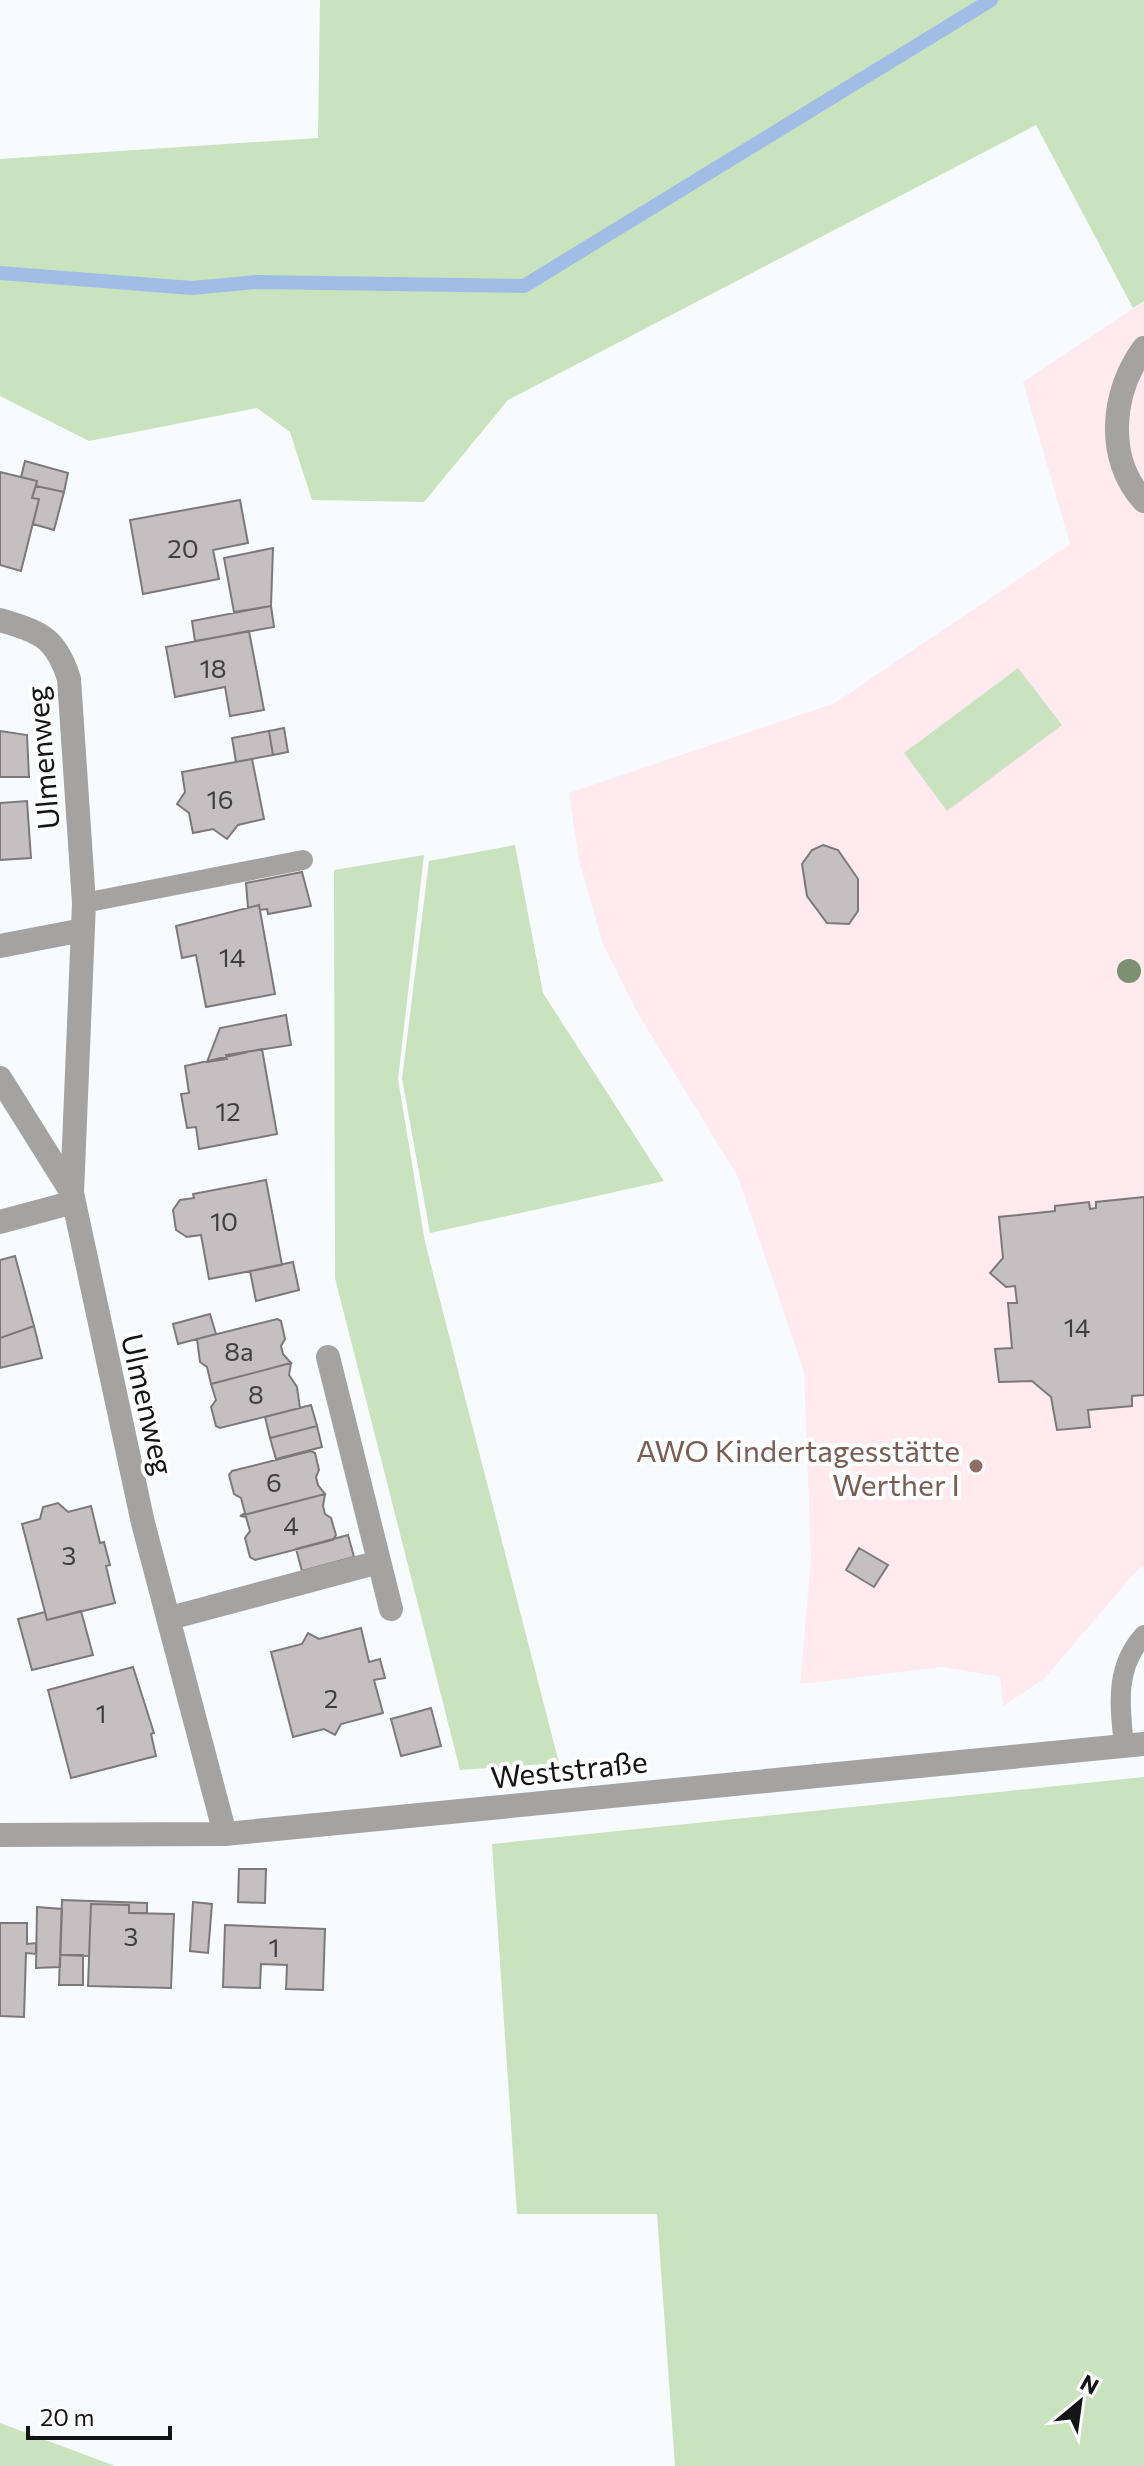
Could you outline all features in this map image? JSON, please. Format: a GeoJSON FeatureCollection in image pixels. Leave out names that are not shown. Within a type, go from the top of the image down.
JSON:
{"type":"FeatureCollection","features":[{"type":"Feature","properties":{"kind":"street"},"geometry":{"type":"LineString","coordinates":[[1144,348],[1125,381],[1118,408],[1117,432],[1128,477],[1144,501]]}},
{"type":"Feature","properties":{"kind":"street","name":"Ulmenweg"},"geometry":{"type":"LineString","coordinates":[[0,620],[41,632],[62,656],[69,679],[84,903],[73,1198],[143,1523],[225,1834]]}},
{"type":"Feature","properties":{"kind":"street"},"geometry":{"type":"LineString","coordinates":[[0,946],[83,930]]}},
{"type":"Feature","properties":{"kind":"street","name":"Ulmenweg"},"geometry":{"type":"LineString","coordinates":[[0,1078],[73,1198]]}},
{"type":"Feature","properties":{"kind":"street"},"geometry":{"type":"LineString","coordinates":[[0,1222],[73,1198]]}},
{"type":"Feature","properties":{"kind":"street"},"geometry":{"type":"LineString","coordinates":[[328,1357],[391,1609]]}},
{"type":"Feature","properties":{"kind":"street"},"geometry":{"type":"LineString","coordinates":[[170,1618],[379,1562]]}},
{"type":"Feature","properties":{"kind":"street","name":"Weststraße"},"geometry":{"type":"LineString","coordinates":[[0,1835],[225,1834],[1134,1745]]}},
{"type":"Feature","properties":{"kind":"lane"},"geometry":{"type":"LineString","coordinates":[[84,903],[303,860]]}},
{"type":"Feature","properties":{"kind":"lane"},"geometry":{"type":"LineString","coordinates":[[1134,1745],[1121,1681],[1127,1661],[1144,1635]]}},
{"type":"Feature","properties":{"kind":"shaded area"},"geometry":{"type":"Polygon","coordinates":[[[1144,301],[1144,1567],[1139,1568],[1044,1679],[1003,1706],[1000,1677],[944,1667],[800,1684],[811,1559],[804,1372],[738,1177],[637,1012],[603,944],[579,861],[569,793],[835,703],[1070,544],[1023,382],[1144,301]]]}},
{"type":"Feature","properties":{"kind":"green space"},"geometry":{"type":"Polygon","coordinates":[[[320,0],[1144,0],[1144,301],[1133,308],[1036,125],[508,400],[424,502],[312,500],[290,432],[257,408],[89,441],[0,396],[0,159],[318,138],[320,0]]]}},
{"type":"Feature","properties":{"kind":"green space"},"geometry":{"type":"Polygon","coordinates":[[[1018,668],[1062,725],[947,811],[904,753],[1018,668]]]}},
{"type":"Feature","properties":{"kind":"green space"},"geometry":{"type":"Polygon","coordinates":[[[515,845],[543,993],[664,1181],[430,1233],[402,1079],[429,861],[515,845]]]}},
{"type":"Feature","properties":{"kind":"green space"},"geometry":{"type":"Polygon","coordinates":[[[424,855],[398,1079],[425,1242],[559,1763],[460,1770],[335,1278],[334,870],[424,855]]]}},
{"type":"Feature","properties":{"kind":"green space"},"geometry":{"type":"Polygon","coordinates":[[[1144,1777],[1144,2466],[675,2466],[657,2214],[517,2214],[492,1844],[1144,1777]]]}},
{"type":"Feature","properties":{"kind":"green space"},"geometry":{"type":"Polygon","coordinates":[[[0,2423],[115,2466],[0,2466],[0,2423]]]}},
{"type":"Feature","properties":{"kind":"building"},"geometry":{"type":"Polygon","coordinates":[[[25,461],[68,473],[64,492],[36,486],[37,481],[21,477],[25,461]]]}},
{"type":"Feature","properties":{"kind":"building"},"geometry":{"type":"Polygon","coordinates":[[[0,472],[37,481],[32,498],[39,499],[21,571],[0,565],[0,472]]]}},
{"type":"Feature","properties":{"kind":"building"},"geometry":{"type":"Polygon","coordinates":[[[36,486],[64,492],[54,530],[33,524],[39,499],[32,498],[36,486]]]}},
{"type":"Feature","properties":{"kind":"building"},"geometry":{"type":"Polygon","coordinates":[[[240,500],[248,543],[213,550],[219,579],[143,594],[130,520],[240,500]]]}},
{"type":"Feature","properties":{"kind":"building"},"geometry":{"type":"Polygon","coordinates":[[[273,548],[271,606],[234,612],[224,558],[273,548]]]}},
{"type":"Feature","properties":{"kind":"building"},"geometry":{"type":"Polygon","coordinates":[[[271,606],[274,627],[195,641],[192,621],[271,606]]]}},
{"type":"Feature","properties":{"kind":"building"},"geometry":{"type":"Polygon","coordinates":[[[249,631],[264,710],[230,716],[225,687],[175,697],[166,647],[249,631]]]}},
{"type":"Feature","properties":{"kind":"building"},"geometry":{"type":"Polygon","coordinates":[[[284,728],[288,752],[273,755],[269,731],[284,728]]]}},
{"type":"Feature","properties":{"kind":"building"},"geometry":{"type":"Polygon","coordinates":[[[0,731],[27,735],[29,777],[0,777],[0,731]]]}},
{"type":"Feature","properties":{"kind":"building"},"geometry":{"type":"Polygon","coordinates":[[[269,731],[273,755],[236,762],[232,738],[269,731]]]}},
{"type":"Feature","properties":{"kind":"building"},"geometry":{"type":"Polygon","coordinates":[[[252,759],[264,819],[238,825],[227,839],[213,829],[193,833],[189,813],[177,804],[185,792],[182,772],[252,759]]]}},
{"type":"Feature","properties":{"kind":"building"},"geometry":{"type":"Polygon","coordinates":[[[27,801],[31,858],[0,860],[0,803],[27,801]]]}},
{"type":"Feature","properties":{"kind":"building"},"geometry":{"type":"Polygon","coordinates":[[[823,845],[838,850],[858,879],[858,911],[849,924],[827,923],[807,896],[802,864],[812,850],[823,845]]]}},
{"type":"Feature","properties":{"kind":"building"},"geometry":{"type":"Polygon","coordinates":[[[302,872],[311,906],[268,914],[267,909],[260,910],[259,905],[248,908],[246,883],[302,872]]]}},
{"type":"Feature","properties":{"kind":"building"},"geometry":{"type":"Polygon","coordinates":[[[259,905],[275,994],[206,1007],[196,955],[182,958],[176,926],[259,905]]]}},
{"type":"Feature","properties":{"kind":"building"},"geometry":{"type":"Polygon","coordinates":[[[286,1015],[291,1045],[226,1055],[227,1059],[207,1062],[220,1028],[286,1015]]]}},
{"type":"Feature","properties":{"kind":"building"},"geometry":{"type":"Polygon","coordinates":[[[262,1049],[277,1134],[199,1149],[196,1127],[187,1128],[181,1094],[189,1093],[185,1066],[262,1049]]]}},
{"type":"Feature","properties":{"kind":"building"},"geometry":{"type":"Polygon","coordinates":[[[266,1180],[282,1265],[209,1279],[201,1235],[187,1237],[176,1230],[173,1210],[180,1200],[194,1198],[193,1194],[266,1180]]]}},
{"type":"Feature","properties":{"kind":"building"},"geometry":{"type":"Polygon","coordinates":[[[1144,1197],[1144,1395],[1132,1396],[1132,1406],[1088,1410],[1090,1427],[1057,1430],[1051,1397],[1032,1381],[999,1382],[995,1349],[1012,1348],[1008,1303],[1017,1303],[1015,1286],[1006,1287],[990,1273],[1003,1258],[999,1217],[1055,1211],[1055,1206],[1089,1202],[1090,1209],[1096,1208],[1096,1202],[1144,1197]]]}},
{"type":"Feature","properties":{"kind":"building"},"geometry":{"type":"Polygon","coordinates":[[[15,1256],[34,1326],[0,1338],[0,1260],[15,1256]]]}},
{"type":"Feature","properties":{"kind":"building"},"geometry":{"type":"Polygon","coordinates":[[[293,1262],[299,1290],[256,1301],[250,1271],[293,1262]]]}},
{"type":"Feature","properties":{"kind":"building"},"geometry":{"type":"Polygon","coordinates":[[[210,1314],[216,1334],[178,1344],[173,1324],[210,1314]]]}},
{"type":"Feature","properties":{"kind":"building"},"geometry":{"type":"Polygon","coordinates":[[[277,1319],[281,1321],[285,1339],[281,1346],[283,1354],[291,1363],[211,1384],[207,1367],[200,1362],[197,1339],[277,1319]]]}},
{"type":"Feature","properties":{"kind":"building"},"geometry":{"type":"Polygon","coordinates":[[[34,1326],[42,1358],[0,1368],[0,1338],[34,1326]]]}},
{"type":"Feature","properties":{"kind":"building"},"geometry":{"type":"Polygon","coordinates":[[[291,1363],[289,1375],[297,1387],[300,1408],[220,1428],[216,1426],[211,1407],[216,1400],[211,1384],[291,1363]]]}},
{"type":"Feature","properties":{"kind":"building"},"geometry":{"type":"Polygon","coordinates":[[[311,1405],[317,1426],[270,1438],[265,1417],[311,1405]]]}},
{"type":"Feature","properties":{"kind":"building"},"geometry":{"type":"Polygon","coordinates":[[[317,1426],[322,1447],[276,1459],[270,1438],[317,1426]]]}},
{"type":"Feature","properties":{"kind":"building"},"geometry":{"type":"Polygon","coordinates":[[[311,1451],[315,1453],[319,1470],[316,1477],[318,1485],[325,1494],[240,1516],[245,1513],[241,1498],[234,1494],[229,1475],[232,1471],[311,1451]]]}},
{"type":"Feature","properties":{"kind":"building"},"geometry":{"type":"Polygon","coordinates":[[[325,1494],[323,1506],[336,1535],[333,1540],[255,1560],[250,1557],[245,1538],[250,1531],[246,1517],[240,1516],[325,1494]]]}},
{"type":"Feature","properties":{"kind":"building"},"geometry":{"type":"Polygon","coordinates":[[[58,1503],[68,1512],[91,1506],[100,1543],[104,1542],[110,1565],[106,1566],[115,1603],[47,1620],[22,1524],[40,1519],[43,1507],[58,1503]]]}},
{"type":"Feature","properties":{"kind":"building"},"geometry":{"type":"Polygon","coordinates":[[[348,1535],[354,1557],[302,1571],[296,1549],[348,1535]]]}},
{"type":"Feature","properties":{"kind":"building"},"geometry":{"type":"Polygon","coordinates":[[[859,1548],[888,1565],[874,1587],[846,1570],[859,1548]]]}},
{"type":"Feature","properties":{"kind":"building"},"geometry":{"type":"Polygon","coordinates":[[[81,1611],[93,1655],[32,1670],[18,1619],[45,1612],[47,1620],[81,1611]]]}},
{"type":"Feature","properties":{"kind":"building"},"geometry":{"type":"Polygon","coordinates":[[[361,1628],[369,1662],[380,1659],[385,1678],[374,1680],[383,1713],[341,1724],[335,1735],[324,1729],[293,1737],[271,1652],[302,1644],[308,1633],[319,1639],[361,1628]]]}},
{"type":"Feature","properties":{"kind":"building"},"geometry":{"type":"Polygon","coordinates":[[[133,1667],[154,1733],[151,1734],[156,1756],[71,1778],[48,1690],[133,1667]]]}},
{"type":"Feature","properties":{"kind":"building"},"geometry":{"type":"Polygon","coordinates":[[[431,1708],[441,1746],[401,1756],[391,1719],[431,1708]]]}},
{"type":"Feature","properties":{"kind":"building"},"geometry":{"type":"Polygon","coordinates":[[[239,1869],[266,1869],[265,1903],[238,1902],[239,1869]]]}},
{"type":"Feature","properties":{"kind":"building"},"geometry":{"type":"Polygon","coordinates":[[[62,1900],[147,1903],[147,1913],[129,1913],[129,1905],[91,1904],[89,1956],[60,1955],[62,1900]]]}},
{"type":"Feature","properties":{"kind":"building"},"geometry":{"type":"Polygon","coordinates":[[[193,1902],[212,1904],[208,1953],[190,1951],[193,1902]]]}},
{"type":"Feature","properties":{"kind":"building"},"geometry":{"type":"Polygon","coordinates":[[[91,1904],[129,1905],[129,1913],[174,1914],[171,1988],[88,1986],[91,1904]]]}},
{"type":"Feature","properties":{"kind":"building"},"geometry":{"type":"Polygon","coordinates":[[[37,1907],[62,1909],[60,1967],[36,1968],[37,1907]]]}},
{"type":"Feature","properties":{"kind":"building"},"geometry":{"type":"Polygon","coordinates":[[[0,1923],[27,1923],[27,1944],[36,1943],[36,1954],[26,1953],[24,2017],[0,2016],[0,1923]]]}},
{"type":"Feature","properties":{"kind":"building"},"geometry":{"type":"Polygon","coordinates":[[[225,1925],[325,1929],[323,1990],[286,1989],[287,1965],[261,1964],[260,1988],[223,1987],[225,1925]]]}},
{"type":"Feature","properties":{"kind":"building"},"geometry":{"type":"Polygon","coordinates":[[[60,1955],[83,1955],[83,1985],[59,1985],[60,1955]]]}},
{"type":"Feature","properties":{"kind":"waterway"},"geometry":{"type":"LineString","coordinates":[[0,273],[192,288],[257,282],[524,286],[991,0]]}},
{"type":"Feature","properties":{"kind":"place","name":"AWO Kindertagesstätte Werther I"},"geometry":{"type":"Point","coordinates":[976,1466]}}]}
